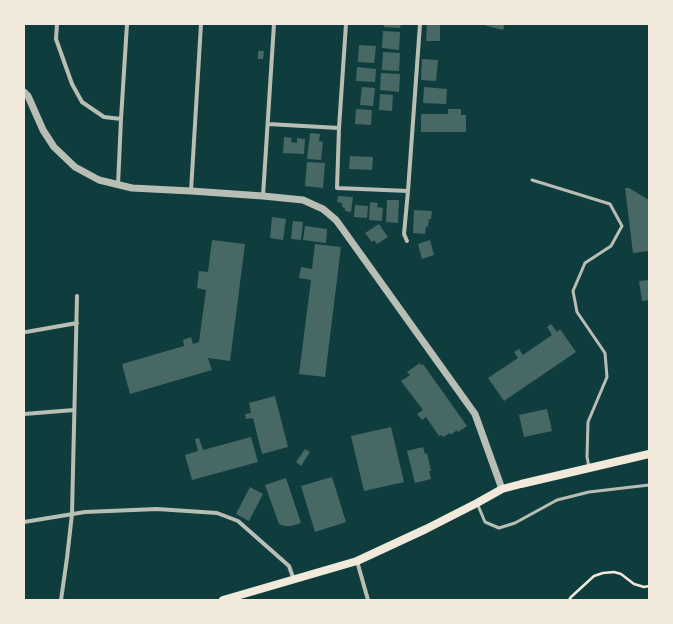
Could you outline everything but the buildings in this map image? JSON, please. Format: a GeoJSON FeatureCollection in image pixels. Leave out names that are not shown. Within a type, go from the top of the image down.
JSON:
{"type":"FeatureCollection","features":[{"type":"Feature","properties":{"kind":"main road"},"geometry":{"type":"LineString","coordinates":[[223,600],[357,561],[426,529],[502,490],[589,467],[649,454]]}},
{"type":"Feature","properties":{"kind":"street"},"geometry":{"type":"LineString","coordinates":[[57,24],[56,38],[72,84],[82,102],[104,117],[121,119]]}},
{"type":"Feature","properties":{"kind":"street"},"geometry":{"type":"LineString","coordinates":[[118,185],[128,24]]}},
{"type":"Feature","properties":{"kind":"street"},"geometry":{"type":"LineString","coordinates":[[191,190],[201,24]]}},
{"type":"Feature","properties":{"kind":"street"},"geometry":{"type":"LineString","coordinates":[[263,196],[274,24]]}},
{"type":"Feature","properties":{"kind":"street"},"geometry":{"type":"LineString","coordinates":[[346,24],[339,128],[337,188],[408,191]]}},
{"type":"Feature","properties":{"kind":"street"},"geometry":{"type":"LineString","coordinates":[[407,241],[404,234],[420,24]]}},
{"type":"Feature","properties":{"kind":"street"},"geometry":{"type":"LineString","coordinates":[[24,92],[28,96],[43,130],[54,147],[75,168],[99,180],[132,188],[191,190],[304,200],[323,209],[336,220],[475,414],[502,490]]}},
{"type":"Feature","properties":{"kind":"street"},"geometry":{"type":"LineString","coordinates":[[268,124],[339,128]]}},
{"type":"Feature","properties":{"kind":"street"},"geometry":{"type":"LineString","coordinates":[[61,600],[72,514],[77,296]]}},
{"type":"Feature","properties":{"kind":"street"},"geometry":{"type":"LineString","coordinates":[[26,332],[77,323]]}},
{"type":"Feature","properties":{"kind":"street"},"geometry":{"type":"LineString","coordinates":[[24,414],[74,410]]}},
{"type":"Feature","properties":{"kind":"street"},"geometry":{"type":"LineString","coordinates":[[24,522],[85,512],[157,509],[217,513],[238,521],[289,566],[294,580]]}},
{"type":"Feature","properties":{"kind":"street"},"geometry":{"type":"LineString","coordinates":[[357,561],[368,600]]}},
{"type":"Feature","properties":{"kind":"lane"},"geometry":{"type":"LineString","coordinates":[[532,180],[610,204],[622,226],[611,246],[585,263],[573,292],[577,312],[605,353],[607,377],[588,422],[587,457],[589,467]]}},
{"type":"Feature","properties":{"kind":"lane"},"geometry":{"type":"LineString","coordinates":[[477,503],[485,522],[499,528],[514,523],[557,500],[590,492],[649,485]]}},
{"type":"Feature","properties":{"kind":"path"},"geometry":{"type":"LineString","coordinates":[[569,600],[594,576],[603,573],[614,572],[621,574],[634,584],[644,587],[649,586]]}}]}
